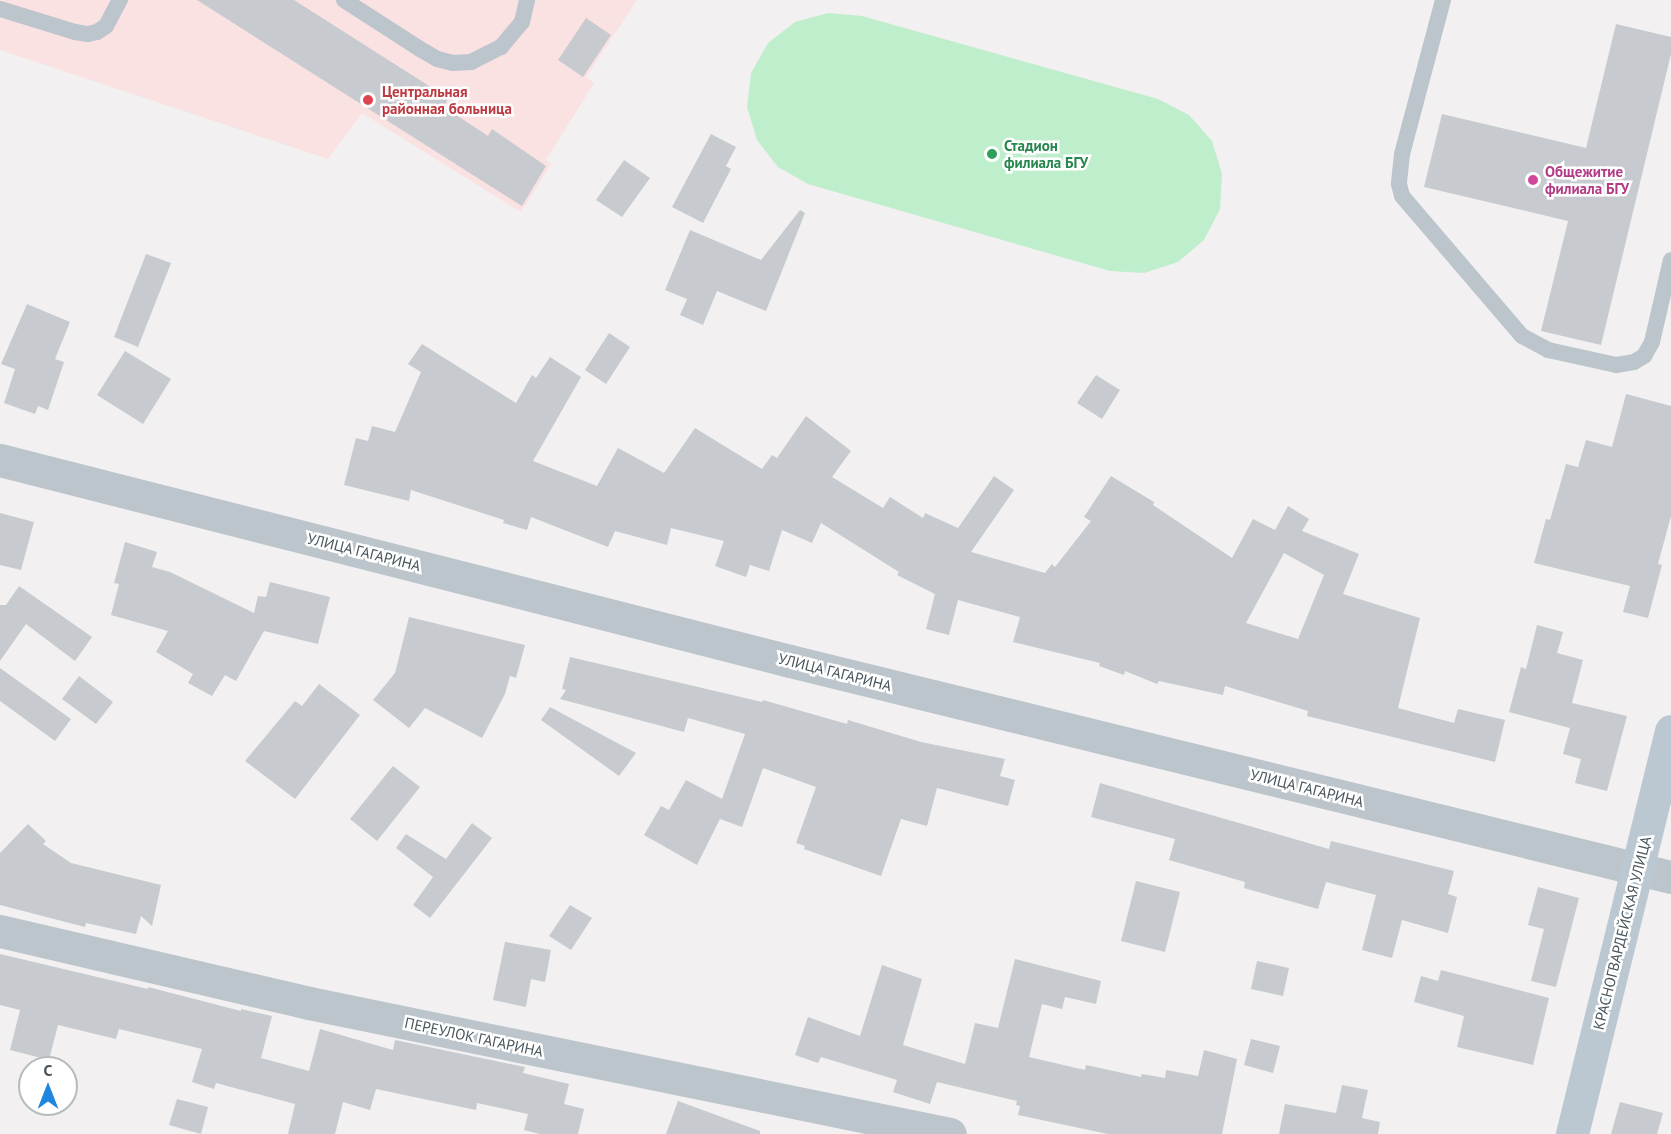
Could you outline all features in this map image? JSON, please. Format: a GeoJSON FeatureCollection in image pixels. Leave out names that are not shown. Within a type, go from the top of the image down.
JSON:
{"type":"FeatureCollection","features":[{"type":"Feature","properties":{"kind":"main road","name":"КРАСНОГВАРДЕЙСКАЯ УЛИЦА"},"geometry":{"type":"LineString","coordinates":[[1572,1134],[1671,731]]}},
{"type":"Feature","properties":{"kind":"street","name":"УЛИЦА ГАГАРИНА"},"geometry":{"type":"LineString","coordinates":[[0,460],[779,658],[1671,877]]}},
{"type":"Feature","properties":{"kind":"street","name":"ПЕРЕУЛОК ГАГАРИНА"},"geometry":{"type":"LineString","coordinates":[[0,931],[309,1003],[915,1131],[950,1134]]}},
{"type":"Feature","properties":{"kind":"lane"},"geometry":{"type":"LineString","coordinates":[[0,9],[88,34],[97,32],[106,26],[120,0]]}},
{"type":"Feature","properties":{"kind":"lane"},"geometry":{"type":"LineString","coordinates":[[344,0],[420,50],[453,63],[471,62],[501,47],[522,22],[527,0]]}},
{"type":"Feature","properties":{"kind":"lane"},"geometry":{"type":"LineString","coordinates":[[1443,0],[1402,154],[1399,184],[1402,196],[1522,336],[1548,350],[1616,364],[1634,363],[1644,356],[1652,342],[1671,260]]}},
{"type":"Feature","properties":{"kind":"shaded area","name":"Центральная районная больница"},"geometry":{"type":"Polygon","coordinates":[[[0,0],[637,0],[586,77],[594,83],[546,160],[551,164],[521,212],[362,113],[328,159],[0,50],[0,0]]]}},
{"type":"Feature","properties":{"kind":"green space","name":"Стадион филиала БГУ"},"geometry":{"type":"Polygon","coordinates":[[[828,13],[862,16],[1158,99],[1189,115],[1212,141],[1222,174],[1220,209],[1204,240],[1178,262],[1144,273],[1110,271],[808,184],[778,167],[757,140],[747,107],[751,73],[768,43],[795,22],[828,13]]]}},
{"type":"Feature","properties":{"kind":"building"},"geometry":{"type":"Polygon","coordinates":[[[197,0],[294,0],[448,98],[444,107],[488,136],[492,129],[546,166],[522,206],[197,0]]]}},
{"type":"Feature","properties":{"kind":"building"},"geometry":{"type":"Polygon","coordinates":[[[586,18],[611,35],[583,77],[558,60],[586,18]]]}},
{"type":"Feature","properties":{"kind":"building","name":"Общежитие филиала БГУ"},"geometry":{"type":"Polygon","coordinates":[[[1616,24],[1671,37],[1671,54],[1601,345],[1541,331],[1568,221],[1424,187],[1442,114],[1586,148],[1616,24]]]}},
{"type":"Feature","properties":{"kind":"building"},"geometry":{"type":"Polygon","coordinates":[[[711,134],[736,147],[726,166],[731,169],[703,223],[672,207],[711,134]]]}},
{"type":"Feature","properties":{"kind":"building"},"geometry":{"type":"Polygon","coordinates":[[[624,160],[650,178],[622,217],[596,200],[624,160]]]}},
{"type":"Feature","properties":{"kind":"building"},"geometry":{"type":"Polygon","coordinates":[[[800,210],[805,213],[766,311],[717,291],[703,325],[680,315],[687,299],[665,290],[690,230],[761,260],[800,210]]]}},
{"type":"Feature","properties":{"kind":"building"},"geometry":{"type":"Polygon","coordinates":[[[146,254],[171,263],[138,347],[114,337],[146,254]]]}},
{"type":"Feature","properties":{"kind":"building"},"geometry":{"type":"Polygon","coordinates":[[[27,304],[70,322],[55,359],[64,362],[48,410],[38,406],[35,414],[4,403],[15,369],[1,364],[27,304]]]}},
{"type":"Feature","properties":{"kind":"building"},"geometry":{"type":"Polygon","coordinates":[[[609,333],[630,347],[606,384],[585,370],[609,333]]]}},
{"type":"Feature","properties":{"kind":"building"},"geometry":{"type":"Polygon","coordinates":[[[422,344],[516,403],[532,375],[536,378],[550,357],[581,377],[533,461],[597,486],[618,448],[664,473],[695,428],[762,469],[772,455],[777,458],[806,416],[851,451],[832,477],[883,508],[890,497],[923,518],[925,513],[958,528],[994,476],[1014,490],[971,552],[1045,573],[1052,564],[1055,567],[1091,521],[1084,517],[1111,476],[1154,502],[1153,505],[1232,558],[1253,519],[1275,530],[1288,506],[1309,519],[1302,531],[1359,554],[1343,594],[1420,618],[1398,708],[1454,723],[1458,709],[1505,720],[1495,762],[1307,716],[1308,711],[1225,686],[1223,695],[1159,681],[1157,684],[1125,671],[1124,675],[1099,666],[1100,663],[1013,642],[1020,617],[958,600],[949,635],[926,629],[935,594],[897,575],[899,572],[821,523],[812,543],[782,530],[769,571],[750,565],[746,577],[715,566],[724,541],[671,528],[667,545],[615,531],[608,547],[531,517],[527,530],[503,523],[504,520],[411,490],[409,501],[344,485],[356,438],[368,441],[372,426],[395,432],[421,372],[408,364],[422,344]],[[1284,553],[1246,623],[1298,639],[1324,575],[1284,553]]]}},
{"type":"Feature","properties":{"kind":"building"},"geometry":{"type":"Polygon","coordinates":[[[125,351],[171,379],[143,424],[97,395],[125,351]]]}},
{"type":"Feature","properties":{"kind":"building"},"geometry":{"type":"Polygon","coordinates":[[[1096,375],[1120,390],[1102,419],[1077,403],[1096,375]]]}},
{"type":"Feature","properties":{"kind":"building"},"geometry":{"type":"Polygon","coordinates":[[[1626,394],[1671,406],[1671,516],[1658,564],[1662,565],[1648,618],[1623,612],[1630,586],[1534,563],[1546,519],[1550,520],[1566,464],[1578,467],[1586,440],[1612,447],[1626,394]]]}},
{"type":"Feature","properties":{"kind":"building"},"geometry":{"type":"Polygon","coordinates":[[[0,513],[34,522],[21,570],[0,565],[0,513]]]}},
{"type":"Feature","properties":{"kind":"building"},"geometry":{"type":"Polygon","coordinates":[[[125,542],[157,552],[152,567],[170,572],[254,613],[258,596],[266,597],[270,582],[330,597],[318,644],[264,631],[236,681],[225,675],[212,696],[188,683],[193,674],[156,652],[168,631],[111,615],[119,584],[114,583],[125,542]]]}},
{"type":"Feature","properties":{"kind":"building"},"geometry":{"type":"Polygon","coordinates":[[[19,586],[92,637],[75,661],[26,624],[0,661],[0,605],[6,605],[19,586]]]}},
{"type":"Feature","properties":{"kind":"building"},"geometry":{"type":"Polygon","coordinates":[[[409,617],[525,645],[516,678],[510,676],[505,694],[482,738],[425,708],[409,728],[373,700],[395,673],[409,617]]]}},
{"type":"Feature","properties":{"kind":"building"},"geometry":{"type":"Polygon","coordinates":[[[1537,625],[1563,632],[1557,653],[1583,660],[1572,703],[1627,716],[1607,791],[1575,783],[1581,759],[1563,754],[1570,728],[1509,712],[1521,667],[1526,669],[1537,625]]]}},
{"type":"Feature","properties":{"kind":"building"},"geometry":{"type":"Polygon","coordinates":[[[570,657],[762,702],[763,700],[847,724],[848,720],[921,742],[1005,759],[1000,776],[1015,780],[1008,806],[937,788],[927,826],[901,819],[881,876],[804,849],[805,846],[796,843],[816,787],[763,768],[742,827],[720,819],[697,865],[644,835],[661,806],[669,810],[686,780],[722,799],[745,734],[688,718],[684,732],[560,699],[566,690],[562,689],[570,657]]]}},
{"type":"Feature","properties":{"kind":"building"},"geometry":{"type":"Polygon","coordinates":[[[0,668],[71,719],[55,741],[0,701],[0,668]]]}},
{"type":"Feature","properties":{"kind":"building"},"geometry":{"type":"Polygon","coordinates":[[[79,676],[113,702],[96,724],[62,699],[79,676]]]}},
{"type":"Feature","properties":{"kind":"building"},"geometry":{"type":"Polygon","coordinates":[[[319,684],[360,715],[295,799],[245,761],[295,701],[302,706],[319,684]]]}},
{"type":"Feature","properties":{"kind":"building"},"geometry":{"type":"Polygon","coordinates":[[[550,707],[636,753],[619,776],[541,720],[550,707]]]}},
{"type":"Feature","properties":{"kind":"building"},"geometry":{"type":"Polygon","coordinates":[[[393,766],[420,787],[377,841],[350,819],[393,766]]]}},
{"type":"Feature","properties":{"kind":"building"},"geometry":{"type":"Polygon","coordinates":[[[1100,783],[1329,849],[1331,841],[1454,871],[1448,894],[1457,897],[1448,933],[1402,920],[1392,958],[1362,950],[1376,895],[1326,882],[1318,909],[1244,888],[1245,882],[1169,860],[1175,839],[1091,817],[1100,783]]]}},
{"type":"Feature","properties":{"kind":"building"},"geometry":{"type":"Polygon","coordinates":[[[472,823],[492,838],[430,918],[413,905],[433,877],[396,848],[406,834],[446,859],[472,823]]]}},
{"type":"Feature","properties":{"kind":"building"},"geometry":{"type":"Polygon","coordinates":[[[28,824],[46,841],[43,844],[71,863],[161,885],[152,926],[141,916],[136,934],[86,923],[85,927],[0,905],[0,853],[28,824]]]}},
{"type":"Feature","properties":{"kind":"building"},"geometry":{"type":"Polygon","coordinates":[[[1136,881],[1180,892],[1165,952],[1121,941],[1136,881]]]}},
{"type":"Feature","properties":{"kind":"building"},"geometry":{"type":"Polygon","coordinates":[[[1538,887],[1579,898],[1556,987],[1531,981],[1544,929],[1528,925],[1538,887]]]}},
{"type":"Feature","properties":{"kind":"building"},"geometry":{"type":"Polygon","coordinates":[[[570,905],[592,918],[571,950],[549,936],[570,905]]]}},
{"type":"Feature","properties":{"kind":"building"},"geometry":{"type":"Polygon","coordinates":[[[505,942],[551,950],[545,982],[531,979],[526,1007],[493,1000],[505,942]]]}},
{"type":"Feature","properties":{"kind":"building"},"geometry":{"type":"Polygon","coordinates":[[[0,954],[148,989],[148,987],[241,1011],[241,1009],[272,1016],[261,1058],[309,1071],[320,1029],[393,1050],[395,1040],[525,1067],[523,1073],[569,1084],[564,1104],[584,1109],[578,1134],[540,1134],[524,1130],[528,1114],[477,1103],[476,1110],[376,1089],[370,1110],[343,1102],[335,1134],[288,1134],[295,1104],[216,1083],[214,1089],[192,1082],[202,1049],[119,1029],[116,1039],[58,1025],[50,1056],[33,1056],[10,1050],[20,1010],[0,1005],[0,954]]]}},
{"type":"Feature","properties":{"kind":"building"},"geometry":{"type":"Polygon","coordinates":[[[1015,959],[1101,981],[1096,1004],[1065,997],[1062,1009],[1042,1004],[1029,1057],[1085,1070],[1086,1065],[1141,1077],[1142,1074],[1165,1078],[1166,1070],[1198,1076],[1204,1050],[1237,1059],[1222,1134],[1108,1134],[1018,1115],[1020,1106],[1016,1105],[1017,1101],[937,1082],[930,1104],[893,1092],[897,1080],[821,1057],[818,1063],[795,1055],[808,1017],[860,1036],[882,965],[922,979],[903,1045],[965,1064],[975,1023],[998,1028],[1015,959]]]}},
{"type":"Feature","properties":{"kind":"building"},"geometry":{"type":"Polygon","coordinates":[[[1257,961],[1289,968],[1283,996],[1251,989],[1257,961]]]}},
{"type":"Feature","properties":{"kind":"building"},"geometry":{"type":"Polygon","coordinates":[[[1441,970],[1549,998],[1533,1065],[1457,1047],[1464,1016],[1414,1002],[1421,976],[1438,981],[1441,970]]]}},
{"type":"Feature","properties":{"kind":"building"},"geometry":{"type":"Polygon","coordinates":[[[1251,1039],[1280,1046],[1273,1073],[1244,1065],[1251,1039]]]}},
{"type":"Feature","properties":{"kind":"building"},"geometry":{"type":"Polygon","coordinates":[[[1342,1085],[1368,1090],[1362,1118],[1380,1122],[1378,1134],[1279,1134],[1285,1104],[1336,1113],[1342,1085]]]}},
{"type":"Feature","properties":{"kind":"building"},"geometry":{"type":"Polygon","coordinates":[[[177,1099],[208,1107],[201,1134],[169,1125],[177,1099]]]}},
{"type":"Feature","properties":{"kind":"building"},"geometry":{"type":"Polygon","coordinates":[[[678,1101],[760,1131],[760,1134],[666,1134],[678,1101]]]}},
{"type":"Feature","properties":{"kind":"building"},"geometry":{"type":"Polygon","coordinates":[[[1620,1102],[1663,1113],[1657,1134],[1611,1134],[1620,1102]]]}},
{"type":"Feature","properties":{"kind":"place","name":"Центральная районная больница"},"geometry":{"type":"Point","coordinates":[368,100]}},
{"type":"Feature","properties":{"kind":"place","name":"Стадион филиала БГУ"},"geometry":{"type":"Point","coordinates":[992,154]}},
{"type":"Feature","properties":{"kind":"place","name":"Общежитие филиала БГУ"},"geometry":{"type":"Point","coordinates":[1533,180]}}]}
